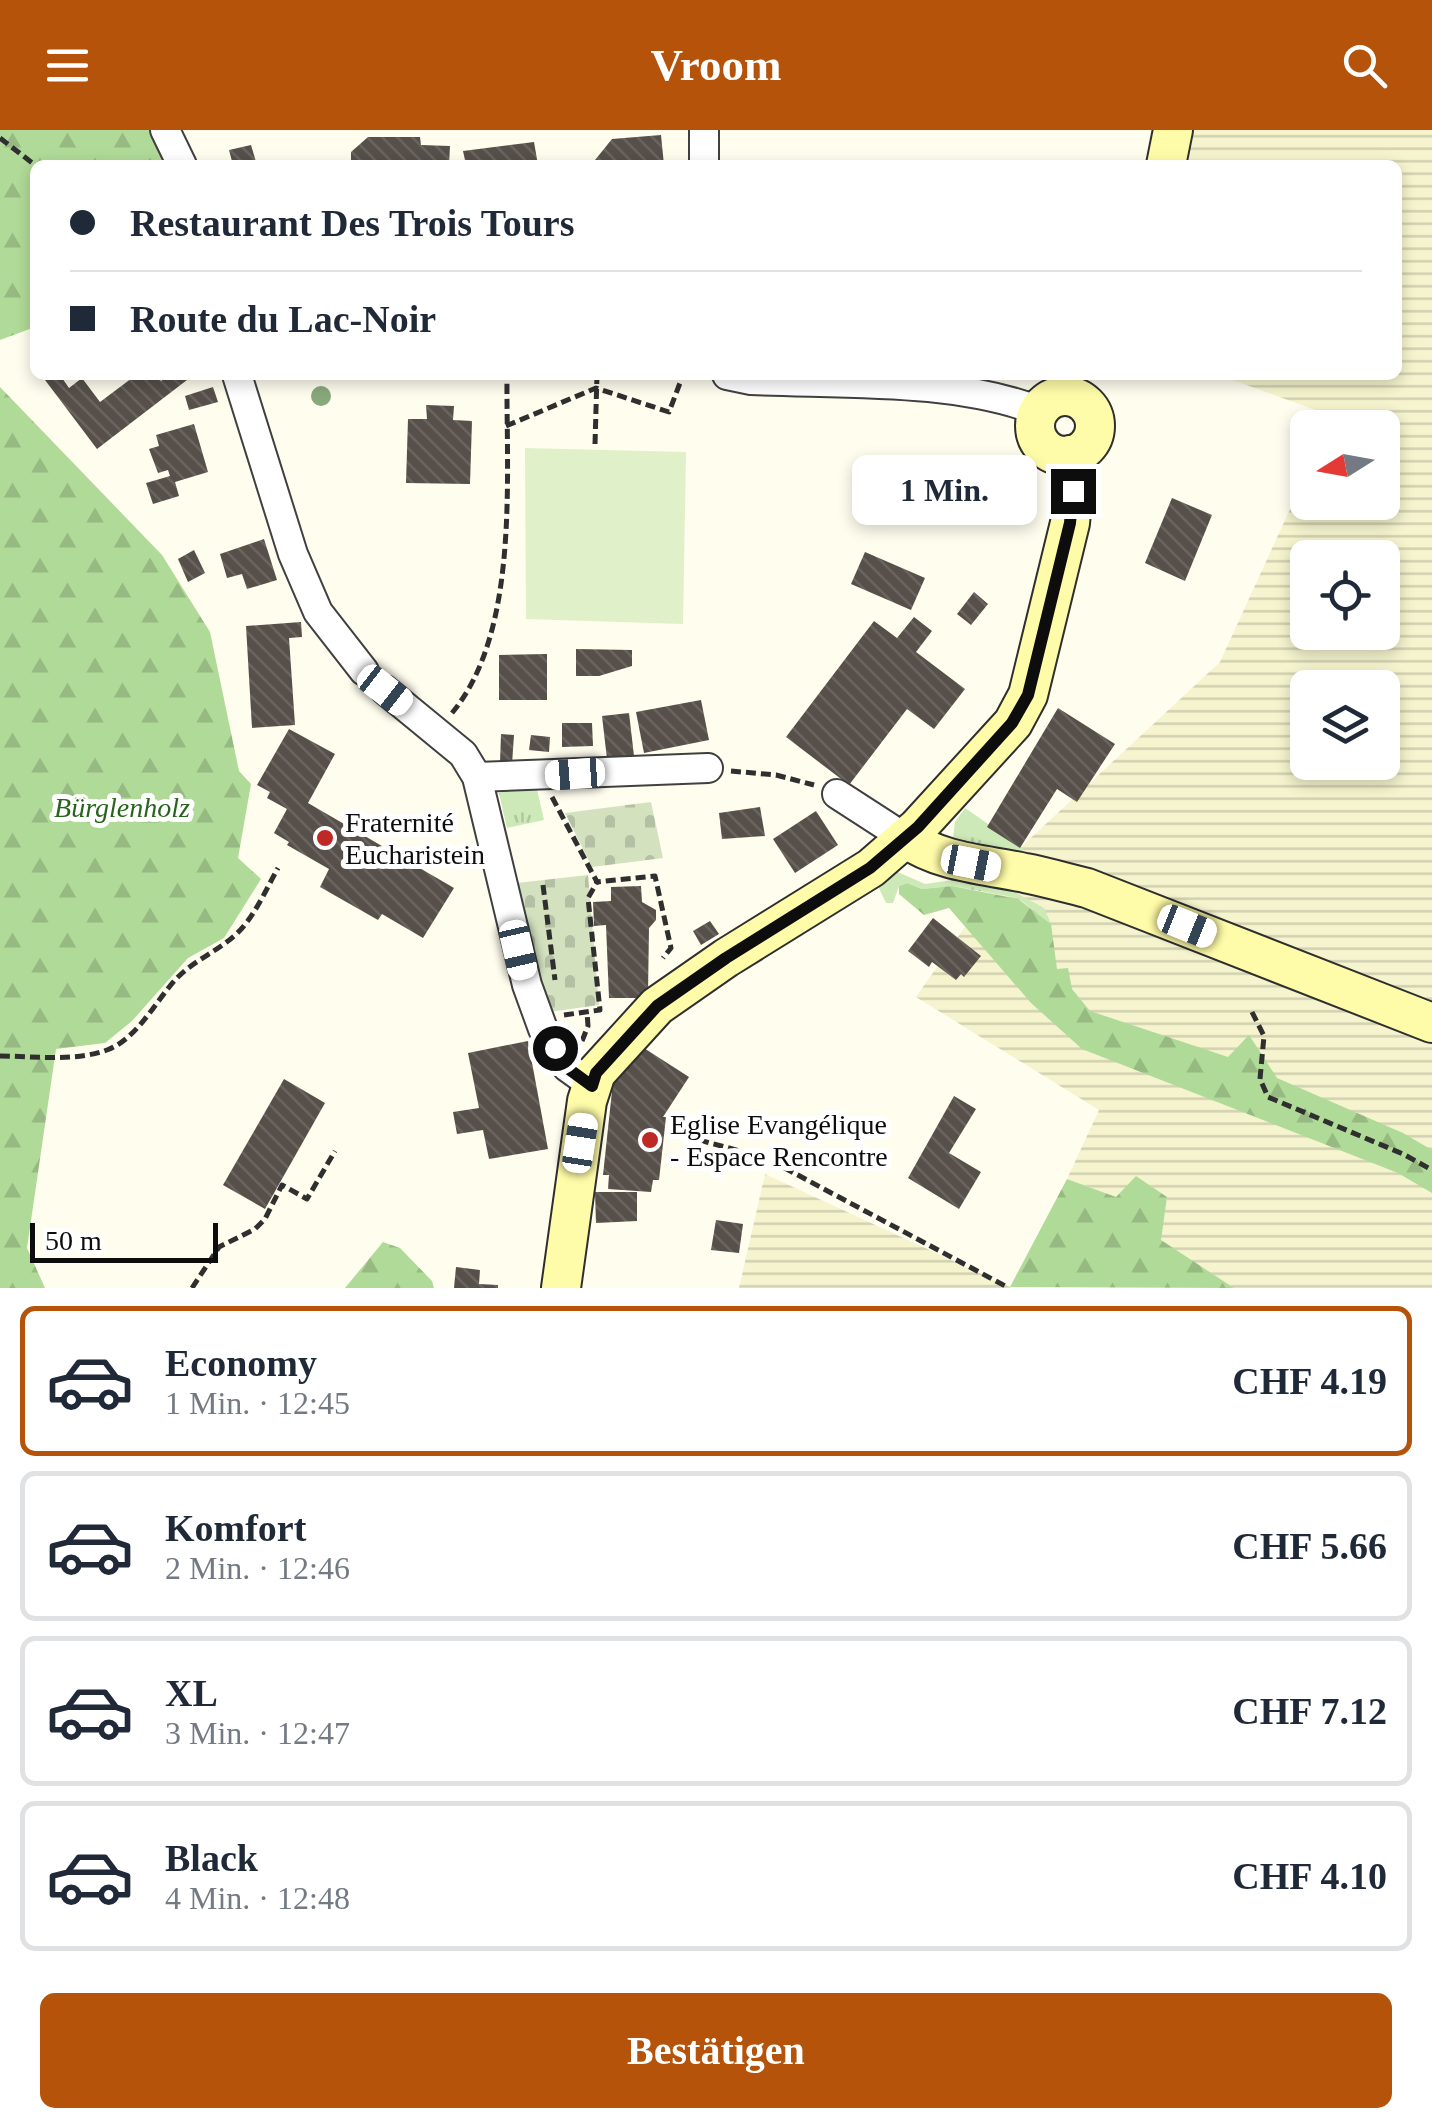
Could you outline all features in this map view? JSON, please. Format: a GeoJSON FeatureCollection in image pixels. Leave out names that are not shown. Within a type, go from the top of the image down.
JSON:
{"type":"FeatureCollection","features":[{"type":"Feature","properties":{"kind":"main road"},"geometry":{"type":"LineString","coordinates":[[1167,160],[1173,130]]}},
{"type":"Feature","properties":{"kind":"main road"},"geometry":{"type":"LineString","coordinates":[[1094,389],[1092,438],[1087,446],[1070,456],[1052,453],[1044,447],[1036,430],[1039,412],[1045,404],[1060,396],[1094,389]]}},
{"type":"Feature","properties":{"kind":"main road"},"geometry":{"type":"LineString","coordinates":[[561,1288],[580,1143],[596,1073],[657,1006],[870,868],[905,838],[1006,731],[1028,695],[1070,523],[1070,456]]}},
{"type":"Feature","properties":{"kind":"main road"},"geometry":{"type":"LineString","coordinates":[[905,838],[925,852],[944,858],[1087,888],[1432,1023]]}},
{"type":"Feature","properties":{"kind":"street"},"geometry":{"type":"LineString","coordinates":[[166,130],[180,160]]}},
{"type":"Feature","properties":{"kind":"street"},"geometry":{"type":"LineString","coordinates":[[704,130],[704,160]]}},
{"type":"Feature","properties":{"kind":"street"},"geometry":{"type":"LineString","coordinates":[[239,380],[293,554],[318,612],[374,680],[463,754],[476,777],[532,1000],[566,1067],[592,1086]]}},
{"type":"Feature","properties":{"kind":"street"},"geometry":{"type":"LineString","coordinates":[[751,380],[960,390],[1005,398],[1039,412]]}},
{"type":"Feature","properties":{"kind":"street"},"geometry":{"type":"LineString","coordinates":[[476,777],[708,768]]}},
{"type":"Feature","properties":{"kind":"street"},"geometry":{"type":"LineString","coordinates":[[837,794],[905,838]]}},
{"type":"Feature","properties":{"kind":"path"},"geometry":{"type":"LineString","coordinates":[[0,138],[30,161]]}},
{"type":"Feature","properties":{"kind":"path"},"geometry":{"type":"LineString","coordinates":[[438,731],[469,693],[481,666],[503,577],[507,380]]}},
{"type":"Feature","properties":{"kind":"path"},"geometry":{"type":"LineString","coordinates":[[595,444],[596,380]]}},
{"type":"Feature","properties":{"kind":"path"},"geometry":{"type":"LineString","coordinates":[[506,426],[596,388],[669,412],[681,380]]}},
{"type":"Feature","properties":{"kind":"path"},"geometry":{"type":"LineString","coordinates":[[708,768],[776,776],[837,794]]}},
{"type":"Feature","properties":{"kind":"path"},"geometry":{"type":"LineString","coordinates":[[542,777],[597,882]]}},
{"type":"Feature","properties":{"kind":"path"},"geometry":{"type":"LineString","coordinates":[[0,1056],[79,1057],[110,1049],[128,1037],[177,978],[196,961],[227,944],[248,920],[278,868]]}},
{"type":"Feature","properties":{"kind":"path"},"geometry":{"type":"LineString","coordinates":[[597,882],[654,876],[671,948],[663,958]]}},
{"type":"Feature","properties":{"kind":"path"},"geometry":{"type":"LineString","coordinates":[[559,1015],[600,1010],[588,898],[597,882]]}},
{"type":"Feature","properties":{"kind":"path"},"geometry":{"type":"LineString","coordinates":[[543,885],[557,997]]}},
{"type":"Feature","properties":{"kind":"path"},"geometry":{"type":"LineString","coordinates":[[580,1044],[588,1026],[586,1012]]}},
{"type":"Feature","properties":{"kind":"path"},"geometry":{"type":"LineString","coordinates":[[1252,1012],[1264,1036],[1260,1079],[1268,1097],[1432,1170]]}},
{"type":"Feature","properties":{"kind":"path"},"geometry":{"type":"LineString","coordinates":[[699,1140],[766,1158],[1009,1288]]}},
{"type":"Feature","properties":{"kind":"path"},"geometry":{"type":"LineString","coordinates":[[192,1288],[218,1247],[265,1220],[282,1185],[307,1199],[335,1152]]}},
{"type":"Feature","properties":{"kind":"green space"},"geometry":{"type":"Polygon","coordinates":[[[0,130],[161,130],[175,160],[30,160],[30,329],[0,340],[0,130]]]}},
{"type":"Feature","properties":{"kind":"green space"},"geometry":{"type":"Polygon","coordinates":[[[1151,130],[1432,130],[1432,1288],[1234,1288],[1160,1240],[1167,1197],[1137,1177],[1116,1197],[1067,1179],[1099,1110],[916,997],[1020,848],[1220,662],[1290,509],[1290,520],[1400,520],[1400,410],[1315,410],[1233,380],[1402,380],[1402,160],[1150,160],[1151,130]]]}},
{"type":"Feature","properties":{"kind":"green space","name":"Bürglenholz"},"geometry":{"type":"Polygon","coordinates":[[[0,387],[162,555],[210,632],[239,771],[251,784],[238,858],[261,879],[224,938],[188,958],[132,1021],[105,1043],[56,1049],[27,1248],[45,1288],[0,1288],[0,387]]]}},
{"type":"Feature","properties":{"kind":"green space"},"geometry":{"type":"Polygon","coordinates":[[[525,448],[686,452],[683,624],[526,619],[525,448]]]}},
{"type":"Feature","properties":{"kind":"green space"},"geometry":{"type":"Polygon","coordinates":[[[536,785],[544,820],[507,828],[499,793],[536,785]]]}},
{"type":"Feature","properties":{"kind":"green space"},"geometry":{"type":"Polygon","coordinates":[[[651,802],[663,858],[592,867],[565,813],[651,802]]]}},
{"type":"Feature","properties":{"kind":"green space"},"geometry":{"type":"Polygon","coordinates":[[[965,808],[1024,849],[1017,859],[953,838],[955,822],[965,808]]]}},
{"type":"Feature","properties":{"kind":"green space"},"geometry":{"type":"Polygon","coordinates":[[[893,870],[925,884],[953,880],[1011,890],[1044,908],[1051,924],[1018,898],[952,886],[922,889],[907,883],[899,886],[893,903],[886,903],[877,884],[893,870]]]}},
{"type":"Feature","properties":{"kind":"green space"},"geometry":{"type":"Polygon","coordinates":[[[588,875],[599,1005],[549,1012],[517,883],[588,875]]]}},
{"type":"Feature","properties":{"kind":"green space"},"geometry":{"type":"Polygon","coordinates":[[[907,883],[922,889],[952,886],[1018,899],[1051,924],[1057,969],[1068,968],[1072,989],[1090,1011],[1228,1057],[1249,1035],[1277,1078],[1403,1133],[1432,1150],[1432,1193],[1398,1173],[1082,1049],[1031,1003],[949,908],[924,915],[899,894],[899,886],[907,883]]]}},
{"type":"Feature","properties":{"kind":"green space"},"geometry":{"type":"Polygon","coordinates":[[[765,1174],[1012,1288],[739,1288],[765,1174]]]}},
{"type":"Feature","properties":{"kind":"green space"},"geometry":{"type":"Polygon","coordinates":[[[1136,1176],[1167,1197],[1161,1240],[1234,1288],[1010,1287],[1067,1179],[1116,1197],[1136,1176]]]}},
{"type":"Feature","properties":{"kind":"green space"},"geometry":{"type":"Polygon","coordinates":[[[383,1242],[400,1248],[432,1281],[434,1288],[345,1288],[383,1242]]]}},
{"type":"Feature","properties":{"kind":"building"},"geometry":{"type":"Polygon","coordinates":[[[661,135],[664,160],[595,160],[612,139],[661,135]]]}},
{"type":"Feature","properties":{"kind":"building"},"geometry":{"type":"Polygon","coordinates":[[[368,137],[420,137],[421,145],[450,146],[449,160],[351,160],[351,152],[368,137]]]}},
{"type":"Feature","properties":{"kind":"building"},"geometry":{"type":"Polygon","coordinates":[[[534,142],[537,160],[465,160],[463,151],[534,142]]]}},
{"type":"Feature","properties":{"kind":"building"},"geometry":{"type":"Polygon","coordinates":[[[251,145],[256,160],[232,160],[229,150],[251,145]]]}},
{"type":"Feature","properties":{"kind":"building"},"geometry":{"type":"Polygon","coordinates":[[[45,380],[63,380],[69,388],[84,380],[100,402],[129,380],[187,380],[97,449],[45,380]]]}},
{"type":"Feature","properties":{"kind":"building"},"geometry":{"type":"Polygon","coordinates":[[[213,387],[218,402],[189,410],[185,396],[213,387]]]}},
{"type":"Feature","properties":{"kind":"building"},"geometry":{"type":"Polygon","coordinates":[[[426,405],[454,406],[453,420],[472,421],[470,484],[406,483],[408,419],[427,419],[426,405]]]}},
{"type":"Feature","properties":{"kind":"building"},"geometry":{"type":"Polygon","coordinates":[[[194,424],[208,472],[175,482],[179,496],[153,504],[146,483],[170,476],[168,470],[158,473],[149,449],[159,446],[156,435],[194,424]]]}},
{"type":"Feature","properties":{"kind":"building"},"geometry":{"type":"Polygon","coordinates":[[[1172,498],[1212,515],[1185,581],[1145,563],[1172,498]]]}},
{"type":"Feature","properties":{"kind":"building"},"geometry":{"type":"Polygon","coordinates":[[[264,539],[277,580],[247,589],[242,574],[227,578],[220,554],[264,539]]]}},
{"type":"Feature","properties":{"kind":"building"},"geometry":{"type":"Polygon","coordinates":[[[194,550],[205,573],[188,582],[178,559],[194,550]]]}},
{"type":"Feature","properties":{"kind":"building"},"geometry":{"type":"Polygon","coordinates":[[[865,552],[925,578],[911,610],[851,584],[865,552]]]}},
{"type":"Feature","properties":{"kind":"building"},"geometry":{"type":"Polygon","coordinates":[[[974,592],[988,604],[971,625],[957,614],[974,592]]]}},
{"type":"Feature","properties":{"kind":"building"},"geometry":{"type":"Polygon","coordinates":[[[914,617],[932,631],[916,652],[965,689],[934,729],[907,709],[849,785],[786,737],[874,621],[897,638],[914,617]]]}},
{"type":"Feature","properties":{"kind":"building"},"geometry":{"type":"Polygon","coordinates":[[[301,622],[302,637],[289,638],[295,725],[252,728],[246,626],[301,622]]]}},
{"type":"Feature","properties":{"kind":"building"},"geometry":{"type":"Polygon","coordinates":[[[576,649],[632,650],[632,666],[599,676],[576,676],[576,649]]]}},
{"type":"Feature","properties":{"kind":"building"},"geometry":{"type":"Polygon","coordinates":[[[547,654],[547,700],[499,700],[499,655],[547,654]]]}},
{"type":"Feature","properties":{"kind":"building"},"geometry":{"type":"Polygon","coordinates":[[[701,700],[709,740],[644,753],[636,712],[701,700]]]}},
{"type":"Feature","properties":{"kind":"building"},"geometry":{"type":"Polygon","coordinates":[[[1058,708],[1115,744],[1077,802],[1057,789],[1020,848],[987,827],[1058,708]]]}},
{"type":"Feature","properties":{"kind":"building"},"geometry":{"type":"Polygon","coordinates":[[[629,713],[634,756],[607,759],[602,716],[629,713]]]}},
{"type":"Feature","properties":{"kind":"building"},"geometry":{"type":"Polygon","coordinates":[[[562,723],[592,723],[593,746],[562,747],[562,723]]]}},
{"type":"Feature","properties":{"kind":"building","name":"Fraternité Eucharistein"},"geometry":{"type":"Polygon","coordinates":[[[289,729],[335,754],[308,803],[454,888],[423,938],[382,914],[378,920],[320,887],[329,869],[274,833],[287,809],[267,798],[270,792],[257,785],[289,729]]]}},
{"type":"Feature","properties":{"kind":"building"},"geometry":{"type":"Polygon","coordinates":[[[501,734],[514,735],[512,764],[500,763],[501,734]]]}},
{"type":"Feature","properties":{"kind":"building"},"geometry":{"type":"Polygon","coordinates":[[[531,735],[550,737],[549,752],[529,750],[531,735]]]}},
{"type":"Feature","properties":{"kind":"building"},"geometry":{"type":"Polygon","coordinates":[[[760,807],[765,836],[722,839],[719,813],[760,807]]]}},
{"type":"Feature","properties":{"kind":"building"},"geometry":{"type":"Polygon","coordinates":[[[816,811],[838,845],[795,873],[773,839],[816,811]]]}},
{"type":"Feature","properties":{"kind":"building"},"geometry":{"type":"Polygon","coordinates":[[[641,886],[642,902],[656,910],[656,920],[649,928],[648,993],[643,998],[609,998],[606,925],[594,926],[593,902],[611,901],[611,887],[641,886]]]}},
{"type":"Feature","properties":{"kind":"building"},"geometry":{"type":"Polygon","coordinates":[[[933,918],[981,956],[964,977],[961,974],[956,980],[908,951],[933,918]]]}},
{"type":"Feature","properties":{"kind":"building"},"geometry":{"type":"Polygon","coordinates":[[[710,921],[719,934],[701,945],[693,931],[710,921]]]}},
{"type":"Feature","properties":{"kind":"building"},"geometry":{"type":"Polygon","coordinates":[[[528,1041],[548,1149],[489,1159],[483,1130],[457,1134],[453,1112],[479,1108],[468,1053],[528,1041]]]}},
{"type":"Feature","properties":{"kind":"building"},"geometry":{"type":"Polygon","coordinates":[[[633,1041],[689,1077],[663,1117],[659,1180],[653,1180],[651,1192],[608,1189],[609,1175],[603,1175],[612,1091],[603,1085],[633,1041]]]}},
{"type":"Feature","properties":{"kind":"building"},"geometry":{"type":"Polygon","coordinates":[[[284,1079],[325,1103],[265,1209],[223,1185],[284,1079]]]}},
{"type":"Feature","properties":{"kind":"building"},"geometry":{"type":"Polygon","coordinates":[[[954,1096],[976,1109],[949,1153],[981,1172],[959,1209],[908,1178],[954,1096]]]}},
{"type":"Feature","properties":{"kind":"building"},"geometry":{"type":"Polygon","coordinates":[[[595,1192],[637,1192],[637,1221],[596,1223],[595,1192]]]}},
{"type":"Feature","properties":{"kind":"building"},"geometry":{"type":"Polygon","coordinates":[[[716,1220],[743,1224],[739,1253],[711,1250],[716,1220]]]}},
{"type":"Feature","properties":{"kind":"building"},"geometry":{"type":"Polygon","coordinates":[[[456,1267],[480,1270],[479,1284],[498,1288],[454,1288],[456,1267]]]}},
{"type":"Feature","properties":{"kind":"place","name":"Fraternité Eucharistein"},"geometry":{"type":"Point","coordinates":[325,838]}},
{"type":"Feature","properties":{"kind":"place","name":"Eglise Evangélique - Espace Rencontre"},"geometry":{"type":"Point","coordinates":[650,1140]}},
{"type":"Feature","properties":{"kind":"route"},"geometry":{"type":"LineString","coordinates":[[555,1048],[566,1067],[592,1086],[596,1073],[657,1006],[870,868],[931,814],[1012,723],[1028,695],[1070,523],[1073,491]]}}]}
